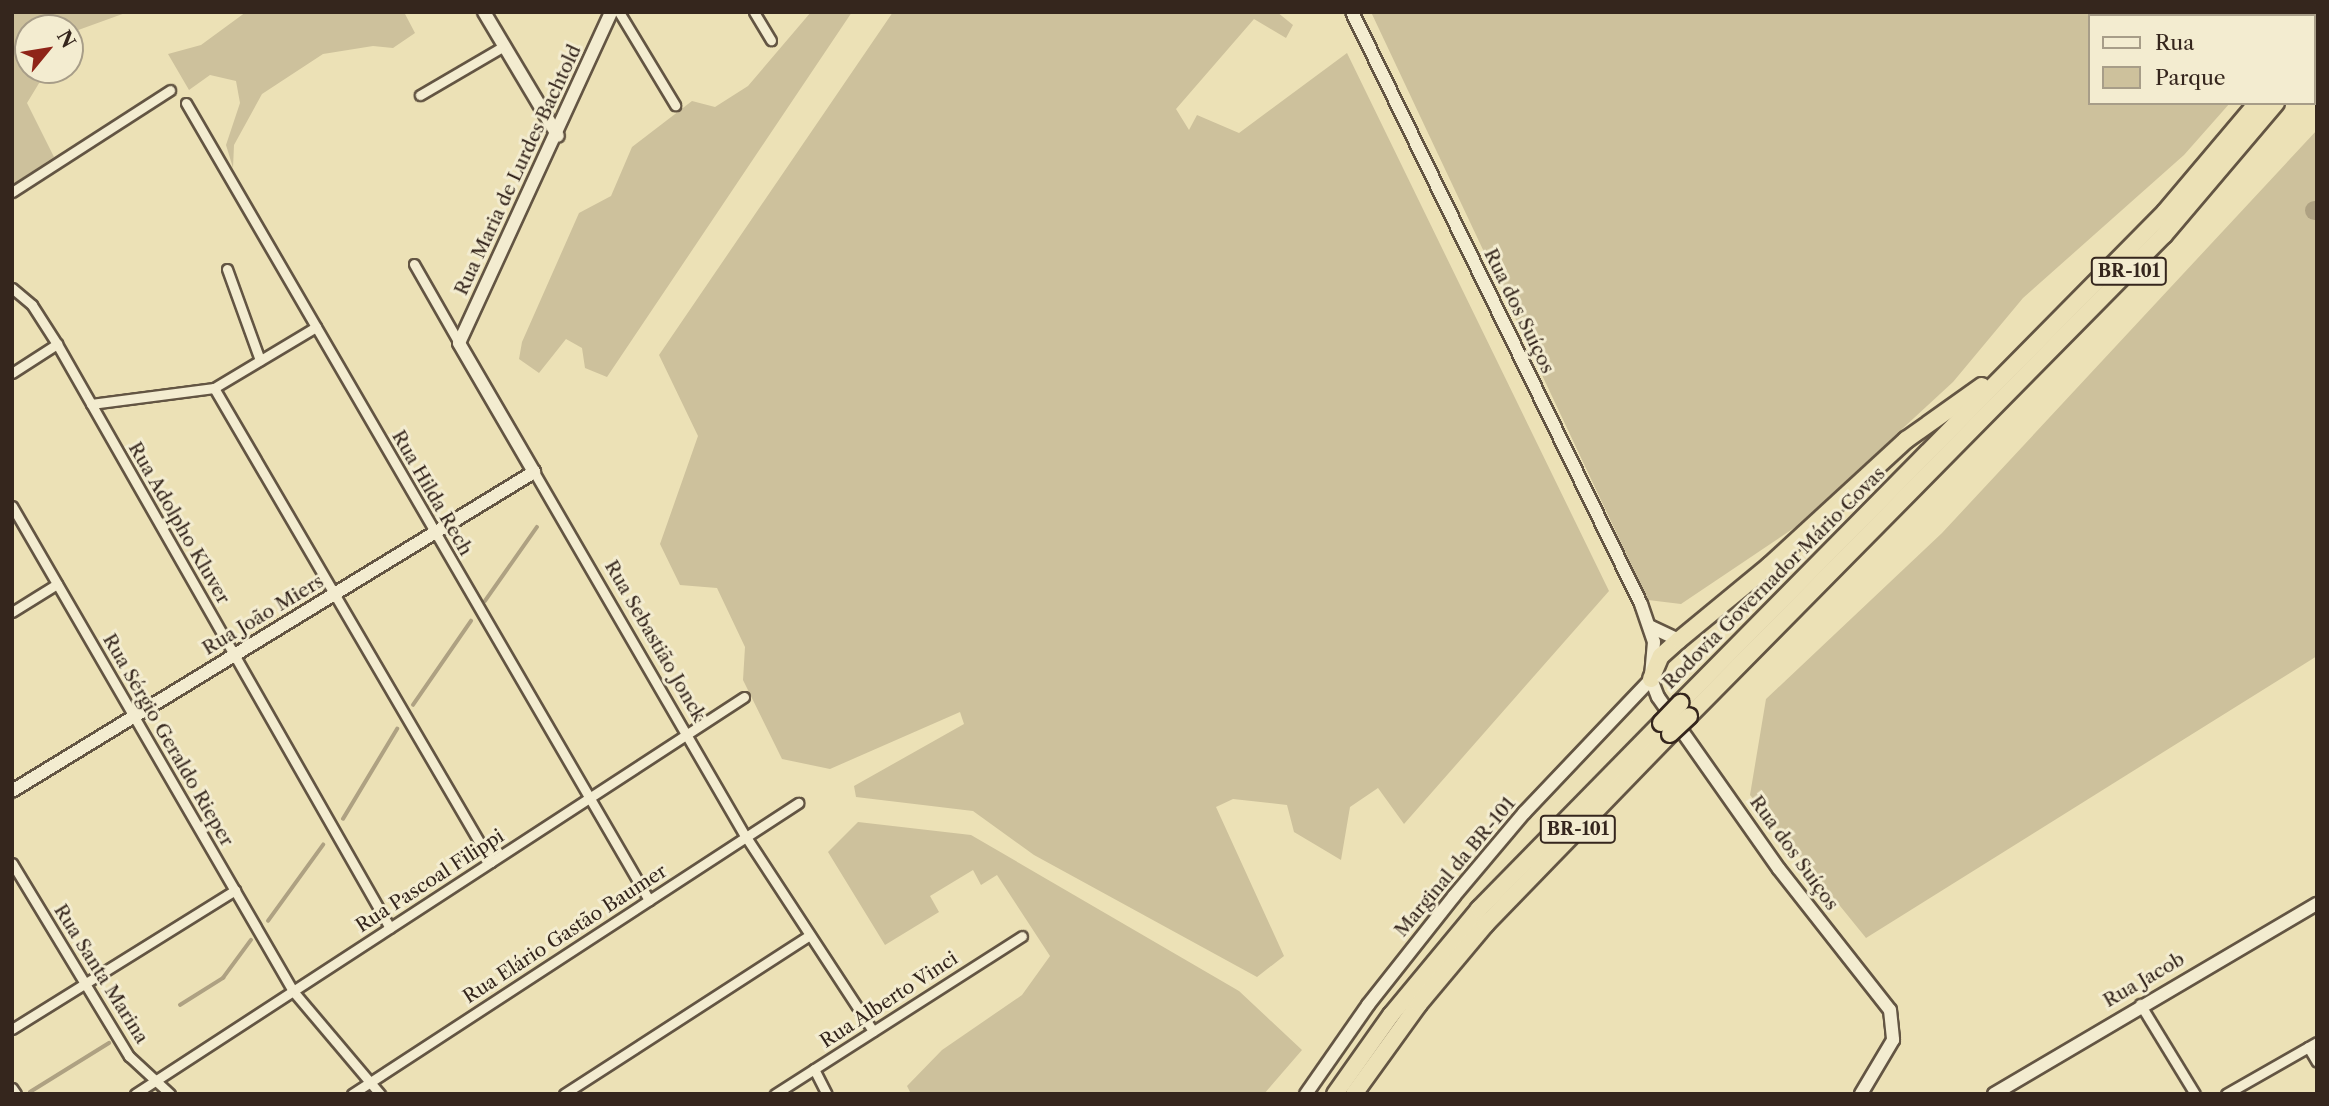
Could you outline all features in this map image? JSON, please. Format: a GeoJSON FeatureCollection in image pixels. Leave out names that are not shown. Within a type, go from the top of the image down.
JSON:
{"type":"FeatureCollection","features":[{"type":"Feature","properties":{"kind":"highway","name":"Rodovia Governador Mário Covas"},"geometry":{"type":"LineString","coordinates":[[1684,710],[2018,360],[2189,187],[2255,105]]}},
{"type":"Feature","properties":{"kind":"highway","name":"Rodovia Governador Mário Covas"},"geometry":{"type":"LineString","coordinates":[[1335,1094],[1406,996],[1479,909],[1665,729],[2173,226],[2274,105]]}},
{"type":"Feature","properties":{"kind":"highway"},"geometry":{"type":"LineString","coordinates":[[1651,679],[1661,656],[1770,565],[1906,440],[2018,360]]}},
{"type":"Feature","properties":{"kind":"highway","name":"Rodovia Governador Mário Covas"},"geometry":{"type":"LineString","coordinates":[[1354,1094],[1419,1004],[1486,924],[1665,729]]}},
{"type":"Feature","properties":{"kind":"street"},"geometry":{"type":"LineString","coordinates":[[484,12],[558,136]]}},
{"type":"Feature","properties":{"kind":"street","name":"Rua Maria de Lurdes Bachtold"},"geometry":{"type":"LineString","coordinates":[[459,343],[558,136],[611,12]]}},
{"type":"Feature","properties":{"kind":"street"},"geometry":{"type":"LineString","coordinates":[[620,12],[675,106]]}},
{"type":"Feature","properties":{"kind":"street"},"geometry":{"type":"LineString","coordinates":[[754,12],[771,40]]}},
{"type":"Feature","properties":{"kind":"street","name":"Rua dos Suíços"},"geometry":{"type":"LineString","coordinates":[[1352,12],[1651,627],[1651,679],[1662,703],[1779,869],[1885,1000],[1893,1040],[1861,1094]]}},
{"type":"Feature","properties":{"kind":"street"},"geometry":{"type":"LineString","coordinates":[[420,95],[504,46]]}},
{"type":"Feature","properties":{"kind":"street"},"geometry":{"type":"LineString","coordinates":[[12,192],[170,90]]}},
{"type":"Feature","properties":{"kind":"street","name":"Rua Hilda Rech"},"geometry":{"type":"LineString","coordinates":[[186,103],[649,900]]}},
{"type":"Feature","properties":{"kind":"street","name":"Rua Sebastião Jonck"},"geometry":{"type":"LineString","coordinates":[[414,264],[746,837],[808,936],[873,1031]]}},
{"type":"Feature","properties":{"kind":"street"},"geometry":{"type":"LineString","coordinates":[[227,269],[260,360]]}},
{"type":"Feature","properties":{"kind":"street","name":"Rua Adolpho Kluver"},"geometry":{"type":"LineString","coordinates":[[12,288],[32,305],[57,344],[390,928]]}},
{"type":"Feature","properties":{"kind":"street"},"geometry":{"type":"LineString","coordinates":[[91,404],[214,388],[316,327]]}},
{"type":"Feature","properties":{"kind":"street"},"geometry":{"type":"LineString","coordinates":[[12,373],[57,344]]}},
{"type":"Feature","properties":{"kind":"street"},"geometry":{"type":"LineString","coordinates":[[214,388],[491,862]]}},
{"type":"Feature","properties":{"kind":"street","name":"Rua João Miers"},"geometry":{"type":"LineString","coordinates":[[12,791],[534,472]]}},
{"type":"Feature","properties":{"kind":"street","name":"Rua Sérgio Geraldo Rieper"},"geometry":{"type":"LineString","coordinates":[[12,506],[293,991],[372,1080],[380,1094]]}},
{"type":"Feature","properties":{"kind":"street"},"geometry":{"type":"LineString","coordinates":[[12,612],[57,584]]}},
{"type":"Feature","properties":{"kind":"street"},"geometry":{"type":"LineString","coordinates":[[1651,627],[1679,640]]}},
{"type":"Feature","properties":{"kind":"street","name":"Marginal da BR-101"},"geometry":{"type":"LineString","coordinates":[[1306,1094],[1368,1005],[1454,896],[1524,813],[1651,679]]}},
{"type":"Feature","properties":{"kind":"street","name":"Rua Pascoal Filippi"},"geometry":{"type":"LineString","coordinates":[[135,1094],[744,697]]}},
{"type":"Feature","properties":{"kind":"street","name":"Rua Elário Gastão Baumer"},"geometry":{"type":"LineString","coordinates":[[352,1094],[798,803]]}},
{"type":"Feature","properties":{"kind":"street","name":"Rua Santa Marina"},"geometry":{"type":"LineString","coordinates":[[12,863],[129,1056],[170,1094]]}},
{"type":"Feature","properties":{"kind":"street"},"geometry":{"type":"LineString","coordinates":[[12,1029],[235,890]]}},
{"type":"Feature","properties":{"kind":"street","name":"Rua Jacob"},"geometry":{"type":"LineString","coordinates":[[1994,1094],[2140,1004],[2317,904]]}},
{"type":"Feature","properties":{"kind":"street"},"geometry":{"type":"LineString","coordinates":[[564,1094],[808,936]]}},
{"type":"Feature","properties":{"kind":"street","name":"Rua Alberto Vinci"},"geometry":{"type":"LineString","coordinates":[[775,1094],[1022,936]]}},
{"type":"Feature","properties":{"kind":"street"},"geometry":{"type":"LineString","coordinates":[[2140,1004],[2195,1094]]}},
{"type":"Feature","properties":{"kind":"street"},"geometry":{"type":"LineString","coordinates":[[2227,1094],[2312,1045],[2317,1062]]}},
{"type":"Feature","properties":{"kind":"street"},"geometry":{"type":"LineString","coordinates":[[814,1069],[827,1094]]}},
{"type":"Feature","properties":{"kind":"street"},"geometry":{"type":"LineString","coordinates":[[12,1088],[16,1094]]}},
{"type":"Feature","properties":{"kind":"green space"},"geometry":{"type":"Polygon","coordinates":[[[12,12],[128,12],[84,28],[84,14],[14,14],[14,84],[39,84],[27,103],[54,157],[12,185],[12,12]]]}},
{"type":"Feature","properties":{"kind":"green space"},"geometry":{"type":"Polygon","coordinates":[[[246,12],[404,12],[415,33],[393,48],[373,46],[323,54],[262,94],[234,145],[233,168],[226,145],[240,103],[236,81],[210,75],[189,90],[168,54],[201,45],[246,12]]]}},
{"type":"Feature","properties":{"kind":"green space"},"geometry":{"type":"Polygon","coordinates":[[[811,12],[852,12],[607,377],[585,368],[582,348],[566,339],[539,373],[519,359],[522,342],[579,213],[611,196],[632,147],[692,101],[715,107],[748,86],[811,12]]]}},
{"type":"Feature","properties":{"kind":"green space"},"geometry":{"type":"Polygon","coordinates":[[[893,12],[1277,12],[1293,25],[1286,38],[1254,19],[1176,109],[1189,130],[1197,115],[1239,133],[1347,53],[1609,591],[1404,824],[1378,788],[1350,807],[1341,860],[1294,832],[1287,805],[1233,799],[1216,807],[1284,956],[1257,977],[1034,855],[973,811],[856,797],[854,786],[964,724],[960,712],[830,769],[782,759],[743,680],[745,647],[717,588],[680,585],[660,544],[698,436],[659,355],[893,12]]]}},
{"type":"Feature","properties":{"kind":"green space"},"geometry":{"type":"Polygon","coordinates":[[[1371,12],[2286,12],[2088,14],[2088,105],[2228,105],[2184,155],[2023,298],[1953,382],[1797,526],[1681,604],[1648,600],[1371,12]]]}},
{"type":"Feature","properties":{"kind":"green space"},"geometry":{"type":"Polygon","coordinates":[[[2317,130],[2317,656],[1866,938],[1750,795],[1766,699],[1942,533],[2317,130]]]}},
{"type":"Feature","properties":{"kind":"green space"},"geometry":{"type":"Polygon","coordinates":[[[858,822],[971,835],[1239,991],[1302,1050],[1264,1094],[911,1094],[907,1086],[942,1050],[1022,995],[1050,956],[997,875],[981,885],[973,870],[930,896],[939,912],[885,945],[828,852],[858,822]]]}},
{"type":"Feature","properties":{"kind":"waterway"},"geometry":{"type":"LineString","coordinates":[[485,601],[537,527]]}},
{"type":"Feature","properties":{"kind":"waterway"},"geometry":{"type":"LineString","coordinates":[[413,705],[471,621]]}},
{"type":"Feature","properties":{"kind":"waterway"},"geometry":{"type":"LineString","coordinates":[[343,819],[397,729]]}},
{"type":"Feature","properties":{"kind":"waterway"},"geometry":{"type":"LineString","coordinates":[[268,921],[323,845]]}},
{"type":"Feature","properties":{"kind":"waterway"},"geometry":{"type":"LineString","coordinates":[[180,1005],[223,978],[251,940]]}},
{"type":"Feature","properties":{"kind":"waterway"},"geometry":{"type":"LineString","coordinates":[[30,1092],[109,1043]]}}]}
